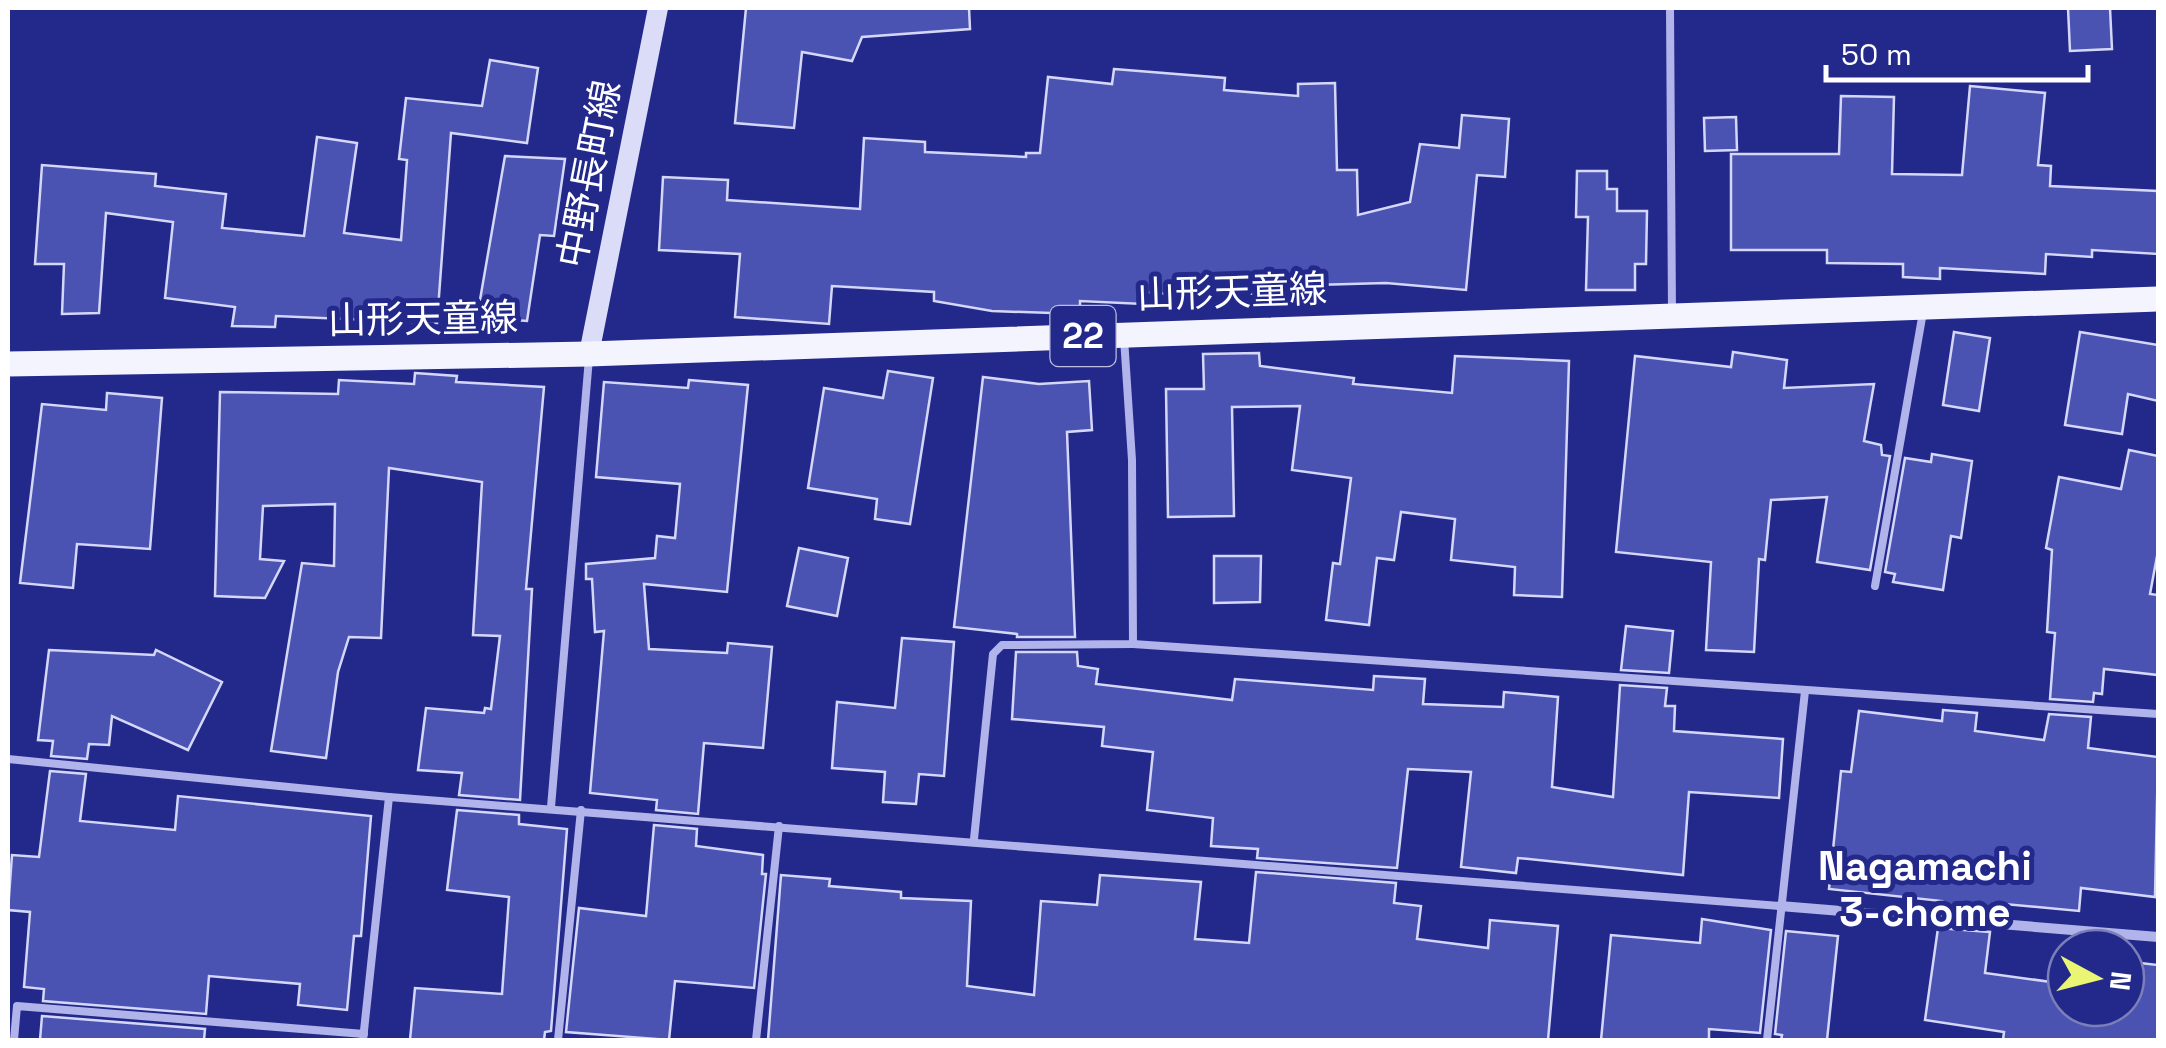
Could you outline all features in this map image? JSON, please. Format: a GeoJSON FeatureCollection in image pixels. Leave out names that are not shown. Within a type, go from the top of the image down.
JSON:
{"type":"FeatureCollection","features":[{"type":"Feature","properties":{"kind":"main road","name":"中野長町線"},"geometry":{"type":"LineString","coordinates":[[589,354],[658,8]]}},
{"type":"Feature","properties":{"kind":"main road","name":"山形天童線"},"geometry":{"type":"LineString","coordinates":[[8,364],[589,354],[2158,299]]}},
{"type":"Feature","properties":{"kind":"street"},"geometry":{"type":"LineString","coordinates":[[1780,906],[2158,937]]}},
{"type":"Feature","properties":{"kind":"lane"},"geometry":{"type":"LineString","coordinates":[[1670,8],[1672,314]]}},
{"type":"Feature","properties":{"kind":"lane"},"geometry":{"type":"LineString","coordinates":[[1875,586],[1924,308]]}},
{"type":"Feature","properties":{"kind":"lane"},"geometry":{"type":"LineString","coordinates":[[1124,334],[1132,460],[1133,644]]}},
{"type":"Feature","properties":{"kind":"lane"},"geometry":{"type":"LineString","coordinates":[[551,807],[589,354]]}},
{"type":"Feature","properties":{"kind":"lane"},"geometry":{"type":"LineString","coordinates":[[974,839],[993,654],[1002,645],[1133,644],[2158,714]]}},
{"type":"Feature","properties":{"kind":"lane"},"geometry":{"type":"LineString","coordinates":[[1767,1040],[1805,691]]}},
{"type":"Feature","properties":{"kind":"lane"},"geometry":{"type":"LineString","coordinates":[[8,759],[389,797],[974,839],[1780,906]]}},
{"type":"Feature","properties":{"kind":"lane"},"geometry":{"type":"LineString","coordinates":[[14,1040],[12,1006],[364,1037],[389,797]]}},
{"type":"Feature","properties":{"kind":"lane"},"geometry":{"type":"LineString","coordinates":[[558,1040],[581,810]]}},
{"type":"Feature","properties":{"kind":"lane"},"geometry":{"type":"LineString","coordinates":[[756,1040],[779,826]]}},
{"type":"Feature","properties":{"kind":"building"},"geometry":{"type":"Polygon","coordinates":[[[746,8],[969,8],[970,29],[862,37],[852,61],[802,52],[794,128],[735,123],[746,8]]]}},
{"type":"Feature","properties":{"kind":"building"},"geometry":{"type":"Polygon","coordinates":[[[2068,8],[2110,8],[2112,49],[2070,51],[2068,8]]]}},
{"type":"Feature","properties":{"kind":"building"},"geometry":{"type":"Polygon","coordinates":[[[490,60],[538,68],[527,143],[451,133],[437,323],[276,316],[275,327],[232,326],[235,307],[165,298],[173,222],[106,213],[99,313],[62,314],[64,264],[35,264],[42,165],[156,174],[155,186],[226,194],[222,228],[304,236],[317,137],[357,143],[344,233],[401,240],[407,160],[399,159],[406,98],[482,106],[490,60]]]}},
{"type":"Feature","properties":{"kind":"building"},"geometry":{"type":"Polygon","coordinates":[[[1114,69],[1225,78],[1224,90],[1298,96],[1298,84],[1335,83],[1337,170],[1357,170],[1358,215],[1410,202],[1420,144],[1459,148],[1462,115],[1509,119],[1505,177],[1477,175],[1466,290],[1386,283],[1278,286],[1277,296],[1205,289],[1204,297],[1144,292],[1143,304],[1080,301],[1080,314],[992,311],[934,301],[934,292],[832,286],[829,324],[735,317],[740,254],[659,250],[663,177],[728,180],[727,200],[860,209],[864,138],[925,142],[925,152],[1026,157],[1026,153],[1040,153],[1048,77],[1112,84],[1114,69]]]}},
{"type":"Feature","properties":{"kind":"building"},"geometry":{"type":"Polygon","coordinates":[[[1970,86],[2045,93],[2038,165],[2051,166],[2050,186],[2158,191],[2158,254],[2092,250],[2092,257],[2046,254],[2045,274],[1940,268],[1940,279],[1903,277],[1903,264],[1827,263],[1827,250],[1731,250],[1731,154],[1839,154],[1841,96],[1894,97],[1892,174],[1962,175],[1970,86]]]}},
{"type":"Feature","properties":{"kind":"building"},"geometry":{"type":"Polygon","coordinates":[[[1736,117],[1737,150],[1705,151],[1704,118],[1736,117]]]}},
{"type":"Feature","properties":{"kind":"building"},"geometry":{"type":"Polygon","coordinates":[[[505,156],[565,159],[554,236],[540,235],[527,321],[477,317],[505,156]]]}},
{"type":"Feature","properties":{"kind":"building"},"geometry":{"type":"Polygon","coordinates":[[[1577,171],[1607,171],[1607,189],[1617,189],[1617,211],[1647,211],[1646,264],[1635,264],[1635,290],[1586,290],[1588,217],[1576,217],[1577,171]]]}},
{"type":"Feature","properties":{"kind":"building"},"geometry":{"type":"Polygon","coordinates":[[[1954,332],[1990,338],[1979,411],[1943,405],[1954,332]]]}},
{"type":"Feature","properties":{"kind":"building"},"geometry":{"type":"Polygon","coordinates":[[[2080,332],[2158,345],[2158,401],[2128,394],[2122,434],[2065,425],[2080,332]]]}},
{"type":"Feature","properties":{"kind":"building"},"geometry":{"type":"Polygon","coordinates":[[[1733,352],[1787,360],[1784,388],[1874,384],[1864,441],[1881,445],[1882,455],[1890,456],[1870,570],[1817,562],[1827,497],[1771,500],[1765,560],[1759,559],[1754,652],[1706,650],[1711,562],[1616,552],[1635,356],[1731,367],[1733,352]]]}},
{"type":"Feature","properties":{"kind":"building"},"geometry":{"type":"Polygon","coordinates":[[[1259,353],[1260,366],[1354,378],[1353,384],[1452,393],[1455,356],[1569,361],[1562,597],[1514,595],[1515,567],[1451,560],[1455,519],[1401,512],[1394,560],[1377,558],[1369,625],[1326,620],[1333,563],[1340,564],[1351,478],[1292,470],[1300,406],[1232,407],[1234,516],[1168,517],[1166,389],[1204,389],[1203,354],[1259,353]]]}},
{"type":"Feature","properties":{"kind":"building"},"geometry":{"type":"Polygon","coordinates":[[[888,371],[933,378],[910,524],[875,519],[877,499],[808,488],[824,388],[883,398],[888,371]]]}},
{"type":"Feature","properties":{"kind":"building"},"geometry":{"type":"Polygon","coordinates":[[[415,373],[457,376],[456,382],[544,387],[526,589],[532,589],[520,800],[459,795],[462,773],[418,770],[426,708],[484,713],[485,708],[491,709],[500,636],[473,635],[482,482],[389,468],[381,638],[349,637],[338,672],[326,758],[271,751],[302,563],[334,566],[335,504],[263,506],[260,559],[284,561],[265,598],[215,596],[220,392],[338,394],[339,380],[414,384],[415,373]]]}},
{"type":"Feature","properties":{"kind":"building"},"geometry":{"type":"Polygon","coordinates":[[[983,377],[1039,384],[1089,381],[1092,430],[1067,432],[1075,637],[1017,637],[954,627],[983,377]]]}},
{"type":"Feature","properties":{"kind":"building"},"geometry":{"type":"Polygon","coordinates":[[[689,380],[748,385],[727,592],[644,584],[649,649],[727,653],[728,643],[772,647],[763,748],[704,743],[698,814],[656,810],[657,800],[590,793],[604,631],[595,632],[592,579],[586,579],[586,564],[655,558],[657,536],[675,538],[680,484],[596,477],[604,382],[688,388],[689,380]]]}},
{"type":"Feature","properties":{"kind":"building"},"geometry":{"type":"Polygon","coordinates":[[[107,393],[162,398],[150,549],[77,544],[73,588],[20,583],[42,404],[106,410],[107,393]]]}},
{"type":"Feature","properties":{"kind":"building"},"geometry":{"type":"Polygon","coordinates":[[[2129,450],[2158,456],[2158,551],[2150,594],[2158,595],[2158,675],[2104,669],[2102,694],[2094,693],[2093,702],[2050,699],[2055,633],[2047,632],[2052,550],[2046,548],[2059,477],[2121,489],[2129,450]]]}},
{"type":"Feature","properties":{"kind":"building"},"geometry":{"type":"Polygon","coordinates":[[[1932,454],[1972,461],[1961,538],[1951,536],[1943,590],[1893,582],[1895,574],[1885,572],[1905,458],[1931,462],[1932,454]]]}},
{"type":"Feature","properties":{"kind":"building"},"geometry":{"type":"Polygon","coordinates":[[[799,548],[848,558],[837,616],[787,606],[799,548]]]}},
{"type":"Feature","properties":{"kind":"building"},"geometry":{"type":"Polygon","coordinates":[[[1214,556],[1261,556],[1260,602],[1214,603],[1214,556]]]}},
{"type":"Feature","properties":{"kind":"building"},"geometry":{"type":"Polygon","coordinates":[[[1626,626],[1673,631],[1669,673],[1621,670],[1626,626]]]}},
{"type":"Feature","properties":{"kind":"building"},"geometry":{"type":"Polygon","coordinates":[[[902,638],[954,642],[944,776],[919,774],[916,804],[883,802],[885,772],[832,768],[837,702],[895,708],[902,638]]]}},
{"type":"Feature","properties":{"kind":"building"},"geometry":{"type":"Polygon","coordinates":[[[49,650],[154,655],[156,650],[222,682],[188,750],[112,716],[109,745],[89,744],[87,759],[51,756],[53,741],[38,740],[49,650]]]}},
{"type":"Feature","properties":{"kind":"building"},"geometry":{"type":"Polygon","coordinates":[[[1016,652],[1077,652],[1078,666],[1098,669],[1096,684],[1232,700],[1235,679],[1373,690],[1374,676],[1425,679],[1423,704],[1503,707],[1504,692],[1558,697],[1552,787],[1613,797],[1620,685],[1667,688],[1665,706],[1675,706],[1674,731],[1783,739],[1779,798],[1689,792],[1683,875],[1518,858],[1516,873],[1461,867],[1471,772],[1408,769],[1397,868],[1257,858],[1258,849],[1211,846],[1213,818],[1147,810],[1153,752],[1102,746],[1104,727],[1012,719],[1016,652]]]}},
{"type":"Feature","properties":{"kind":"building"},"geometry":{"type":"Polygon","coordinates":[[[1943,710],[1977,713],[1975,731],[2044,740],[2049,714],[2091,717],[2088,748],[2158,757],[2155,897],[2081,888],[2079,911],[1994,903],[1993,915],[1941,910],[1942,901],[1829,889],[1841,771],[1851,772],[1859,711],[1942,721],[1943,710]]]}},
{"type":"Feature","properties":{"kind":"building"},"geometry":{"type":"Polygon","coordinates":[[[50,771],[86,774],[80,821],[175,830],[178,796],[371,816],[361,936],[354,936],[347,1010],[298,1005],[300,984],[209,976],[206,1014],[43,1001],[44,989],[24,987],[30,912],[8,910],[12,855],[39,857],[50,771]]]}},
{"type":"Feature","properties":{"kind":"building"},"geometry":{"type":"Polygon","coordinates":[[[457,810],[519,815],[519,824],[567,829],[551,1031],[545,1032],[544,1040],[410,1040],[415,988],[502,994],[509,897],[447,890],[457,810]]]}},
{"type":"Feature","properties":{"kind":"building"},"geometry":{"type":"Polygon","coordinates":[[[654,825],[697,829],[696,846],[763,855],[762,874],[766,874],[754,988],[675,981],[669,1040],[566,1032],[579,908],[646,916],[654,825]]]}},
{"type":"Feature","properties":{"kind":"building"},"geometry":{"type":"Polygon","coordinates":[[[1256,872],[1396,883],[1394,903],[1421,906],[1417,939],[1488,948],[1490,920],[1558,926],[1548,1040],[768,1040],[781,875],[830,879],[829,886],[901,892],[901,898],[971,901],[967,986],[1034,995],[1041,901],[1097,905],[1100,875],[1201,882],[1195,939],[1249,943],[1256,872]]]}},
{"type":"Feature","properties":{"kind":"building"},"geometry":{"type":"Polygon","coordinates":[[[1702,919],[1771,930],[1760,1033],[1709,1029],[1709,1040],[1601,1040],[1611,935],[1700,943],[1702,919]]]}},
{"type":"Feature","properties":{"kind":"building"},"geometry":{"type":"Polygon","coordinates":[[[1938,928],[1990,932],[1985,973],[2046,981],[2046,1028],[2146,1028],[2146,964],[2158,965],[2158,1040],[2003,1040],[2004,1032],[1925,1020],[1938,928]]]}},
{"type":"Feature","properties":{"kind":"building"},"geometry":{"type":"Polygon","coordinates":[[[1786,931],[1838,936],[1827,1040],[1781,1040],[1782,1035],[1775,1034],[1786,931]]]}},
{"type":"Feature","properties":{"kind":"building"},"geometry":{"type":"Polygon","coordinates":[[[42,1016],[205,1029],[204,1040],[40,1040],[42,1016]]]}},
{"type":"Feature","properties":{"kind":"district","name":"Nagamachi 3-chome"},"geometry":{"type":"Point","coordinates":[1925,889]}}]}
